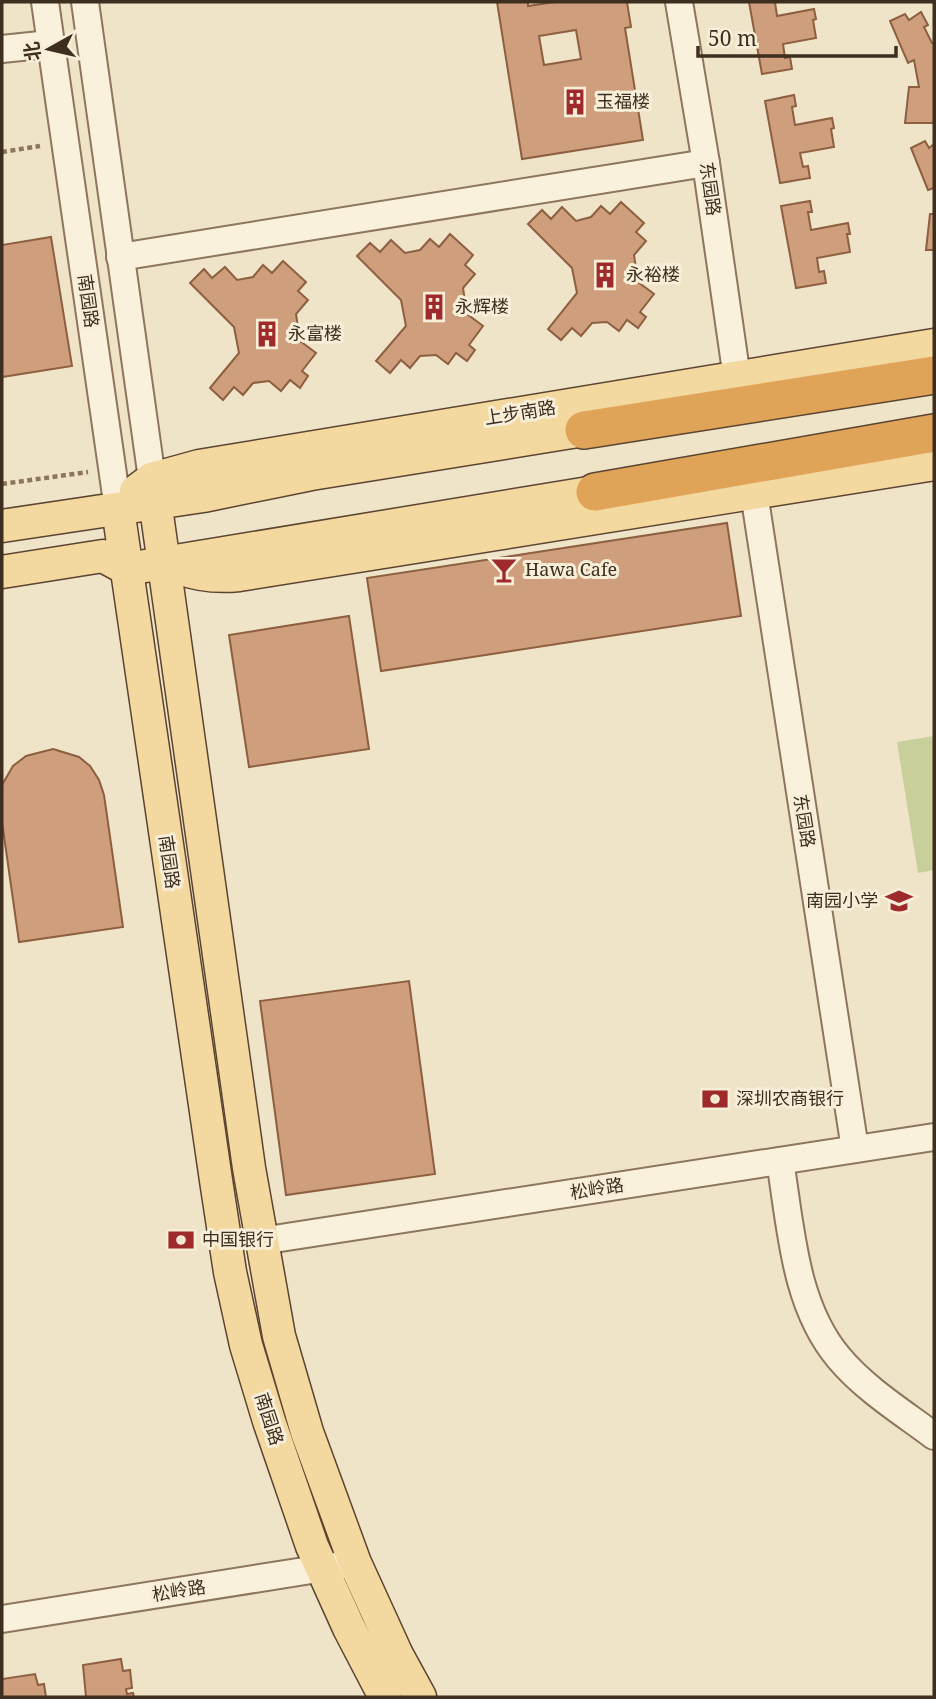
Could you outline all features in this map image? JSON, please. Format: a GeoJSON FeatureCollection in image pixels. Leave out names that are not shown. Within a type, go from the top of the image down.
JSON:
{"type":"FeatureCollection","features":[{"type":"Feature","properties":{"kind":"highway"},"geometry":{"type":"LineString","coordinates":[[584,430],[934,375]]}},
{"type":"Feature","properties":{"kind":"highway"},"geometry":{"type":"LineString","coordinates":[[595,492],[934,433]]}},
{"type":"Feature","properties":{"kind":"main road","name":"上步南路"},"geometry":{"type":"LineString","coordinates":[[2,526],[118,509],[200,466],[934,345]]}},
{"type":"Feature","properties":{"kind":"main road","name":"上步南路"},"geometry":{"type":"LineString","coordinates":[[154,491],[311,474],[584,430]]}},
{"type":"Feature","properties":{"kind":"main road"},"geometry":{"type":"LineString","coordinates":[[164,564],[199,575],[239,575],[934,464]]}},
{"type":"Feature","properties":{"kind":"main road","name":"南园路"},"geometry":{"type":"LineString","coordinates":[[154,491],[261,1241],[279,1336],[307,1432],[355,1563],[397,1655],[420,1697]]}},
{"type":"Feature","properties":{"kind":"main road"},"geometry":{"type":"LineString","coordinates":[[2,572],[103,556],[127,569],[595,492]]}},
{"type":"Feature","properties":{"kind":"main road","name":"南园路"},"geometry":{"type":"LineString","coordinates":[[118,509],[230,1272],[246,1345],[269,1421],[321,1568],[386,1697]]}},
{"type":"Feature","properties":{"kind":"street","name":"南园路"},"geometry":{"type":"LineString","coordinates":[[45,2],[118,509]]}},
{"type":"Feature","properties":{"kind":"street","name":"南园路"},"geometry":{"type":"LineString","coordinates":[[85,2],[154,491]]}},
{"type":"Feature","properties":{"kind":"street","name":"东园路"},"geometry":{"type":"LineString","coordinates":[[679,2],[706,163],[737,378]]}},
{"type":"Feature","properties":{"kind":"street"},"geometry":{"type":"LineString","coordinates":[[2,50],[50,44]]}},
{"type":"Feature","properties":{"kind":"street"},"geometry":{"type":"LineString","coordinates":[[120,257],[706,163]]}},
{"type":"Feature","properties":{"kind":"street","name":"东园路"},"geometry":{"type":"LineString","coordinates":[[754,492],[855,1149]]}},
{"type":"Feature","properties":{"kind":"street","name":"松岭路"},"geometry":{"type":"LineString","coordinates":[[261,1241],[934,1137]]}},
{"type":"Feature","properties":{"kind":"street"},"geometry":{"type":"LineString","coordinates":[[780,1161],[799,1274],[813,1319],[839,1358],[881,1397],[934,1436]]}},
{"type":"Feature","properties":{"kind":"street","name":"松岭路"},"geometry":{"type":"LineString","coordinates":[[2,1619],[355,1563]]}},
{"type":"Feature","properties":{"kind":"path"},"geometry":{"type":"LineString","coordinates":[[2,152],[65,142]]}},
{"type":"Feature","properties":{"kind":"path"},"geometry":{"type":"LineString","coordinates":[[2,484],[112,468]]}},
{"type":"Feature","properties":{"kind":"green space"},"geometry":{"type":"Polygon","coordinates":[[[934,736],[934,870],[918,873],[897,742],[934,736]]]}},
{"type":"Feature","properties":{"kind":"building","name":"玉福楼"},"geometry":{"type":"Polygon","coordinates":[[[497,2],[528,2],[528,6],[555,2],[627,2],[631,27],[625,28],[643,140],[522,159],[497,2]],[[576,30],[539,36],[544,65],[581,59],[576,30]]]}},
{"type":"Feature","properties":{"kind":"building"},"geometry":{"type":"Polygon","coordinates":[[[749,2],[775,2],[777,16],[814,9],[816,38],[783,44],[785,58],[790,57],[792,69],[762,74],[749,2]]]}},
{"type":"Feature","properties":{"kind":"building"},"geometry":{"type":"Polygon","coordinates":[[[921,12],[928,25],[924,27],[934,43],[934,123],[905,123],[909,87],[919,87],[914,60],[908,63],[890,21],[905,14],[909,20],[921,12]]]}},
{"type":"Feature","properties":{"kind":"building"},"geometry":{"type":"Polygon","coordinates":[[[794,95],[796,106],[792,107],[795,125],[832,118],[834,147],[800,153],[803,167],[808,166],[810,178],[780,183],[765,101],[794,95]]]}},
{"type":"Feature","properties":{"kind":"building"},"geometry":{"type":"Polygon","coordinates":[[[925,141],[929,148],[934,144],[934,188],[928,190],[911,148],[925,141]]]}},
{"type":"Feature","properties":{"kind":"building"},"geometry":{"type":"Polygon","coordinates":[[[810,201],[812,212],[808,212],[811,230],[848,223],[850,252],[817,258],[819,272],[824,271],[826,283],[796,288],[781,206],[810,201]]]}},
{"type":"Feature","properties":{"kind":"building","name":"永裕楼"},"geometry":{"type":"Polygon","coordinates":[[[621,202],[644,223],[636,232],[646,241],[634,255],[638,282],[654,294],[640,312],[646,317],[638,328],[627,320],[619,331],[607,322],[592,323],[581,336],[572,328],[561,340],[548,329],[577,293],[572,268],[528,224],[542,210],[551,219],[562,207],[576,221],[591,217],[601,206],[610,214],[621,202]]]}},
{"type":"Feature","properties":{"kind":"building"},"geometry":{"type":"Polygon","coordinates":[[[930,214],[934,214],[934,250],[926,250],[930,214]]]}},
{"type":"Feature","properties":{"kind":"building","name":"永辉楼"},"geometry":{"type":"Polygon","coordinates":[[[450,234],[473,255],[465,265],[475,274],[463,288],[467,314],[483,326],[469,345],[475,350],[467,361],[456,353],[448,364],[436,355],[420,356],[410,368],[401,360],[390,373],[376,361],[406,326],[401,300],[357,256],[370,243],[380,252],[391,240],[405,253],[420,250],[430,239],[439,247],[450,234]]]}},
{"type":"Feature","properties":{"kind":"building"},"geometry":{"type":"Polygon","coordinates":[[[51,237],[72,366],[2,377],[2,245],[51,237]]]}},
{"type":"Feature","properties":{"kind":"building","name":"永富楼"},"geometry":{"type":"Polygon","coordinates":[[[283,261],[306,282],[298,291],[308,300],[296,314],[300,341],[316,353],[302,371],[308,376],[300,388],[290,380],[281,391],[269,381],[253,383],[243,395],[234,387],[223,400],[210,388],[239,353],[234,327],[190,283],[204,269],[212,278],[225,267],[237,280],[253,277],[263,265],[272,273],[283,261]]]}},
{"type":"Feature","properties":{"kind":"building"},"geometry":{"type":"Polygon","coordinates":[[[727,523],[741,616],[381,671],[367,578],[727,523]]]}},
{"type":"Feature","properties":{"kind":"building"},"geometry":{"type":"Polygon","coordinates":[[[349,616],[369,749],[249,767],[229,635],[349,616]]]}},
{"type":"Feature","properties":{"kind":"building"},"geometry":{"type":"Polygon","coordinates":[[[53,749],[79,757],[90,766],[99,780],[104,795],[123,927],[19,942],[2,822],[2,785],[13,766],[26,756],[53,749]]]}},
{"type":"Feature","properties":{"kind":"building"},"geometry":{"type":"Polygon","coordinates":[[[409,981],[435,1174],[286,1195],[260,1001],[409,981]]]}},
{"type":"Feature","properties":{"kind":"building"},"geometry":{"type":"Polygon","coordinates":[[[121,1659],[123,1671],[130,1670],[132,1688],[126,1689],[127,1694],[133,1693],[134,1697],[86,1697],[83,1665],[121,1659]]]}},
{"type":"Feature","properties":{"kind":"building"},"geometry":{"type":"Polygon","coordinates":[[[35,1674],[38,1685],[44,1684],[46,1697],[2,1697],[2,1679],[35,1674]]]}},
{"type":"Feature","properties":{"kind":"place","name":"玉福楼"},"geometry":{"type":"Point","coordinates":[575,102]}},
{"type":"Feature","properties":{"kind":"place","name":"永裕楼"},"geometry":{"type":"Point","coordinates":[605,275]}},
{"type":"Feature","properties":{"kind":"place","name":"永辉楼"},"geometry":{"type":"Point","coordinates":[434,307]}},
{"type":"Feature","properties":{"kind":"place","name":"永富楼"},"geometry":{"type":"Point","coordinates":[267,334]}},
{"type":"Feature","properties":{"kind":"place","name":"Hawa Cafe"},"geometry":{"type":"Point","coordinates":[504,570]}},
{"type":"Feature","properties":{"kind":"place","name":"南园小学"},"geometry":{"type":"Point","coordinates":[899,901]}},
{"type":"Feature","properties":{"kind":"place","name":"深圳农商银行"},"geometry":{"type":"Point","coordinates":[715,1099]}},
{"type":"Feature","properties":{"kind":"place","name":"中国银行"},"geometry":{"type":"Point","coordinates":[181,1240]}}]}
